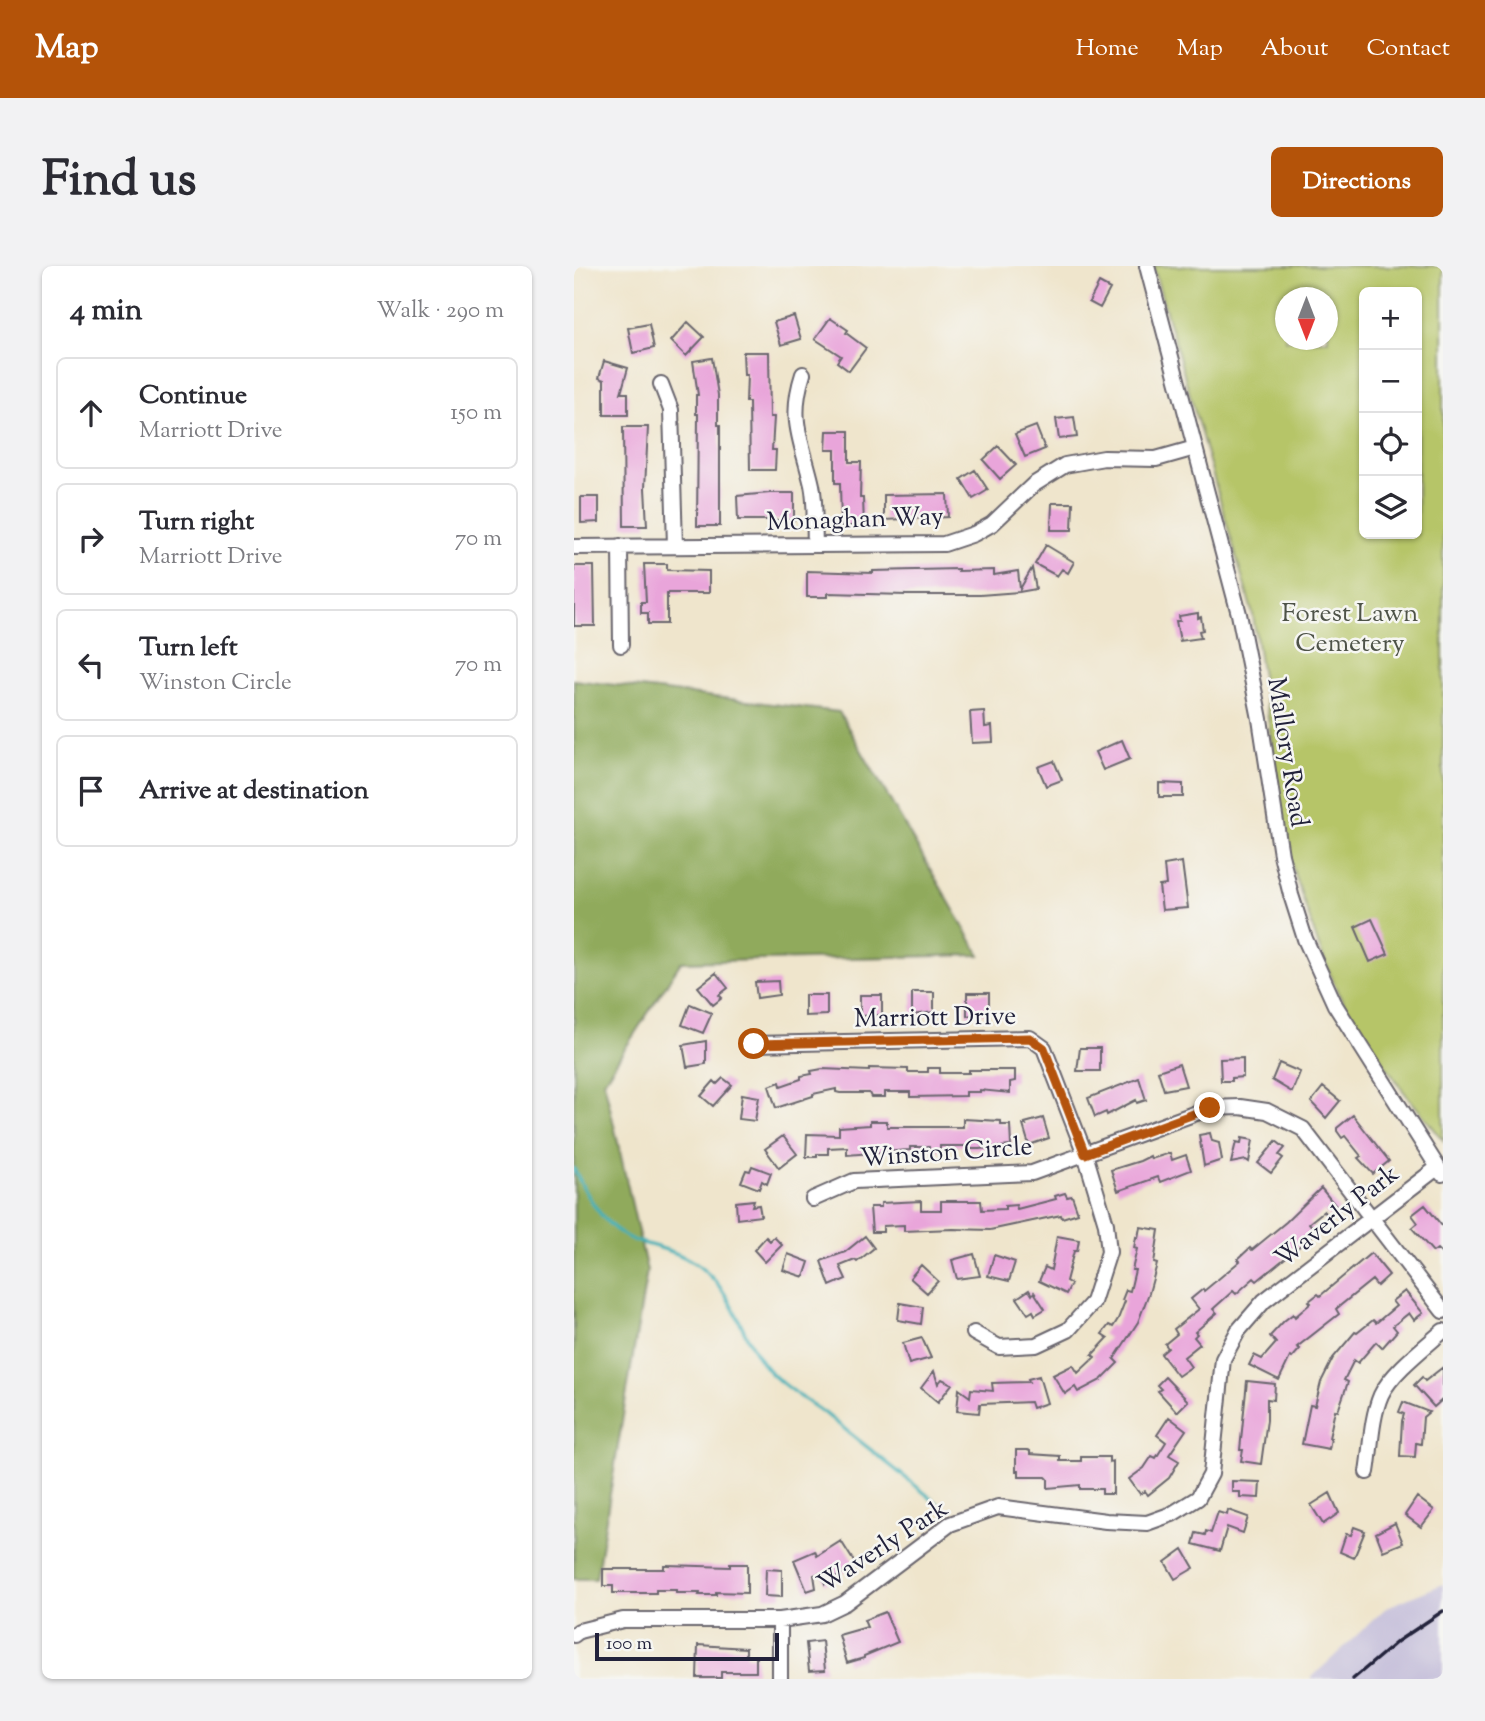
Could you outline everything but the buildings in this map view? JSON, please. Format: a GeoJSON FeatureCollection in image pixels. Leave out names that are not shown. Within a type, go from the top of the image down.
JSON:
{"type":"FeatureCollection","features":[{"type":"Feature","properties":{"kind":"street","name":"Mallory Road"},"geometry":{"type":"LineString","coordinates":[[1147,266],[1239,614],[1260,719],[1281,855],[1302,930],[1335,1005],[1440,1171]]}},
{"type":"Feature","properties":{"kind":"street"},"geometry":{"type":"LineString","coordinates":[[803,374],[796,395],[798,437],[813,487],[815,545]]}},
{"type":"Feature","properties":{"kind":"street"},"geometry":{"type":"LineString","coordinates":[[661,384],[671,410],[675,546]]}},
{"type":"Feature","properties":{"kind":"street","name":"Monaghan Way"},"geometry":{"type":"LineString","coordinates":[[574,547],[944,544],[974,534],[992,524],[1033,485],[1065,465],[1104,458],[1156,459],[1195,448]]}},
{"type":"Feature","properties":{"kind":"street"},"geometry":{"type":"LineString","coordinates":[[620,546],[621,645]]}},
{"type":"Feature","properties":{"kind":"street","name":"Marriott Drive"},"geometry":{"type":"LineString","coordinates":[[754,1044],[1030,1038],[1044,1048],[1085,1154],[1106,1224],[1109,1252],[1093,1302],[1068,1330],[1035,1345],[999,1347],[974,1333]]}},
{"type":"Feature","properties":{"kind":"street","name":"Winston Circle"},"geometry":{"type":"LineString","coordinates":[[813,1199],[854,1181],[1032,1173],[1210,1108],[1240,1107],[1267,1111],[1303,1129],[1443,1311]]}},
{"type":"Feature","properties":{"kind":"street","name":"Waverly Park"},"geometry":{"type":"LineString","coordinates":[[574,1635],[623,1620],[780,1620],[822,1614],[845,1603],[950,1524],[999,1507],[1106,1521],[1147,1523],[1172,1514],[1198,1498],[1211,1474],[1223,1359],[1237,1331],[1264,1301],[1373,1217],[1440,1171]]}},
{"type":"Feature","properties":{"kind":"street"},"geometry":{"type":"LineString","coordinates":[[1367,1472],[1374,1424],[1382,1394],[1411,1358],[1443,1331]]}},
{"type":"Feature","properties":{"kind":"street"},"geometry":{"type":"LineString","coordinates":[[780,1620],[780,1679]]}},
{"type":"Feature","properties":{"kind":"shaded area"},"geometry":{"type":"Polygon","coordinates":[[[1443,1584],[1443,1679],[1310,1679],[1387,1607],[1443,1584]]]}},
{"type":"Feature","properties":{"kind":"green space","name":"Forest Lawn Cemetery"},"geometry":{"type":"Polygon","coordinates":[[[1153,266],[1443,266],[1443,1140],[1404,1092],[1354,1021],[1337,991],[1319,947],[1288,854],[1253,615],[1153,266]]]}},
{"type":"Feature","properties":{"kind":"green space"},"geometry":{"type":"Polygon","coordinates":[[[574,680],[839,712],[980,955],[681,962],[604,1081],[647,1271],[596,1579],[574,1579],[574,680]]]}},
{"type":"Feature","properties":{"kind":"waterway"},"geometry":{"type":"LineString","coordinates":[[574,1169],[592,1202],[617,1231],[639,1242],[683,1256],[706,1272],[725,1294],[759,1358],[775,1377],[943,1508]]}},
{"type":"Feature","properties":{"kind":"railway"},"geometry":{"type":"LineString","coordinates":[[1353,1679],[1398,1641],[1443,1611]]}},
{"type":"Feature","properties":{"kind":"route"},"geometry":{"type":"LineString","coordinates":[[754,1044],[1030,1038],[1044,1048],[1085,1154],[1210,1108]]}}]}
